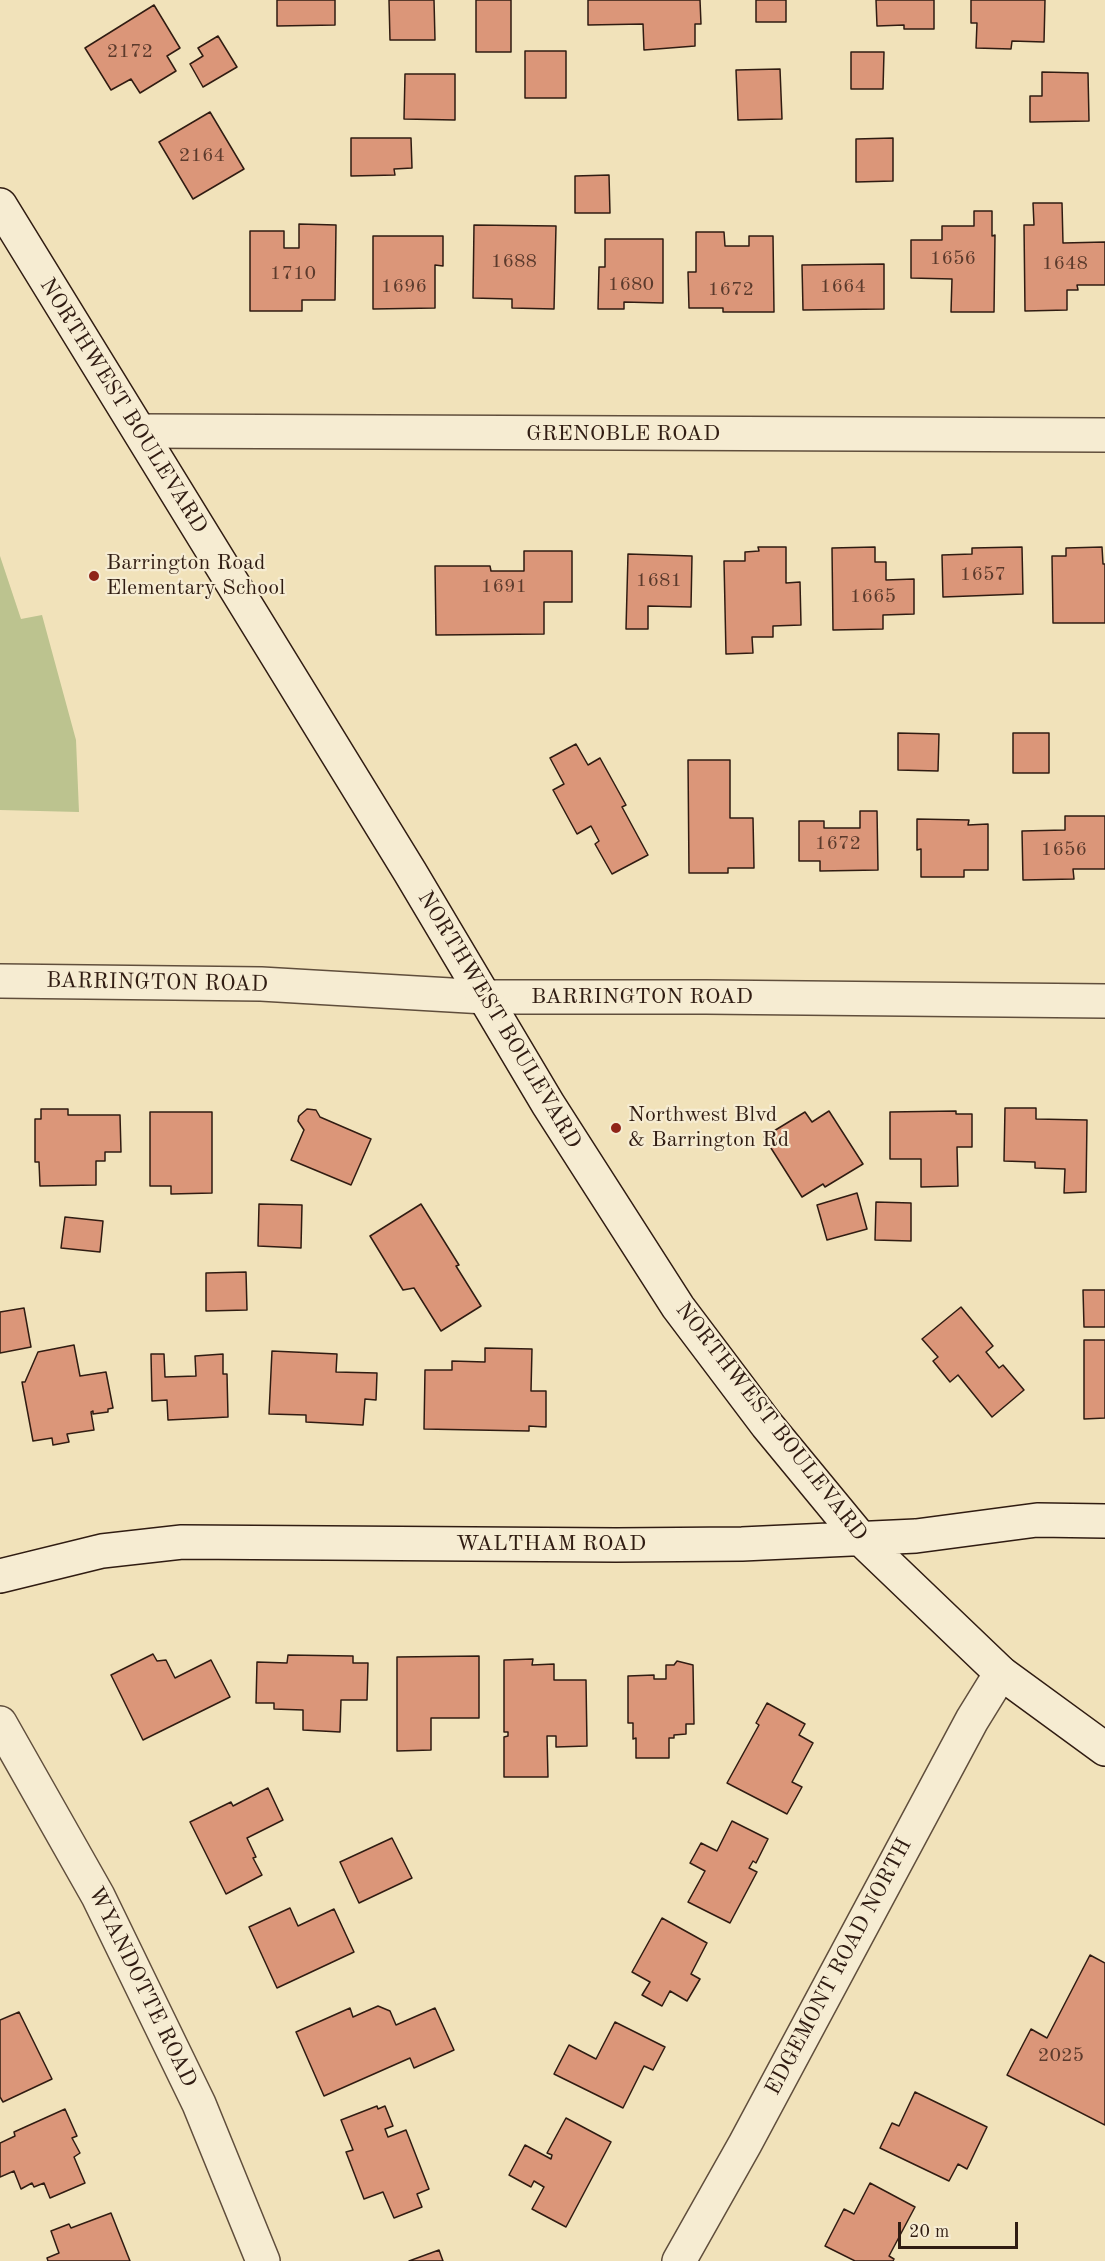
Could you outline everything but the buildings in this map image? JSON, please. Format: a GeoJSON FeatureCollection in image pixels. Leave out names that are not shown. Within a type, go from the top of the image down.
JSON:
{"type":"FeatureCollection","features":[{"type":"Feature","properties":{"kind":"street","name":"NORTHWEST BOULEVARD"},"geometry":{"type":"LineString","coordinates":[[0,205],[27,252],[141,431],[548,1104],[678,1307],[767,1425],[861,1539],[1001,1673],[1105,1749]]}},
{"type":"Feature","properties":{"kind":"street","name":"GRENOBLE ROAD"},"geometry":{"type":"LineString","coordinates":[[141,431],[1105,435]]}},
{"type":"Feature","properties":{"kind":"street","name":"BARRINGTON ROAD"},"geometry":{"type":"LineString","coordinates":[[0,981],[261,984],[485,997],[1105,1001]]}},
{"type":"Feature","properties":{"kind":"street","name":"WALTHAM ROAD"},"geometry":{"type":"LineString","coordinates":[[0,1576],[102,1551],[182,1542],[616,1545],[861,1539],[916,1536],[1037,1520],[1105,1521]]}},
{"type":"Feature","properties":{"kind":"street","name":"EDGEMONT ROAD NORTH"},"geometry":{"type":"LineString","coordinates":[[678,2261],[745,2144],[972,1720],[1001,1673]]}},
{"type":"Feature","properties":{"kind":"street","name":"WYANDOTTE ROAD"},"geometry":{"type":"LineString","coordinates":[[0,1723],[98,1896],[200,2104],[263,2261]]}},
{"type":"Feature","properties":{"kind":"green space"},"geometry":{"type":"Polygon","coordinates":[[[0,556],[21,619],[42,615],[76,740],[79,812],[0,810],[0,556]]]}},
{"type":"Feature","properties":{"kind":"place","name":"Barrington Road Elementary School"},"geometry":{"type":"Point","coordinates":[94,576]}},
{"type":"Feature","properties":{"kind":"place","name":"Northwest Blvd & Barrington Rd"},"geometry":{"type":"Point","coordinates":[616,1128]}}]}
